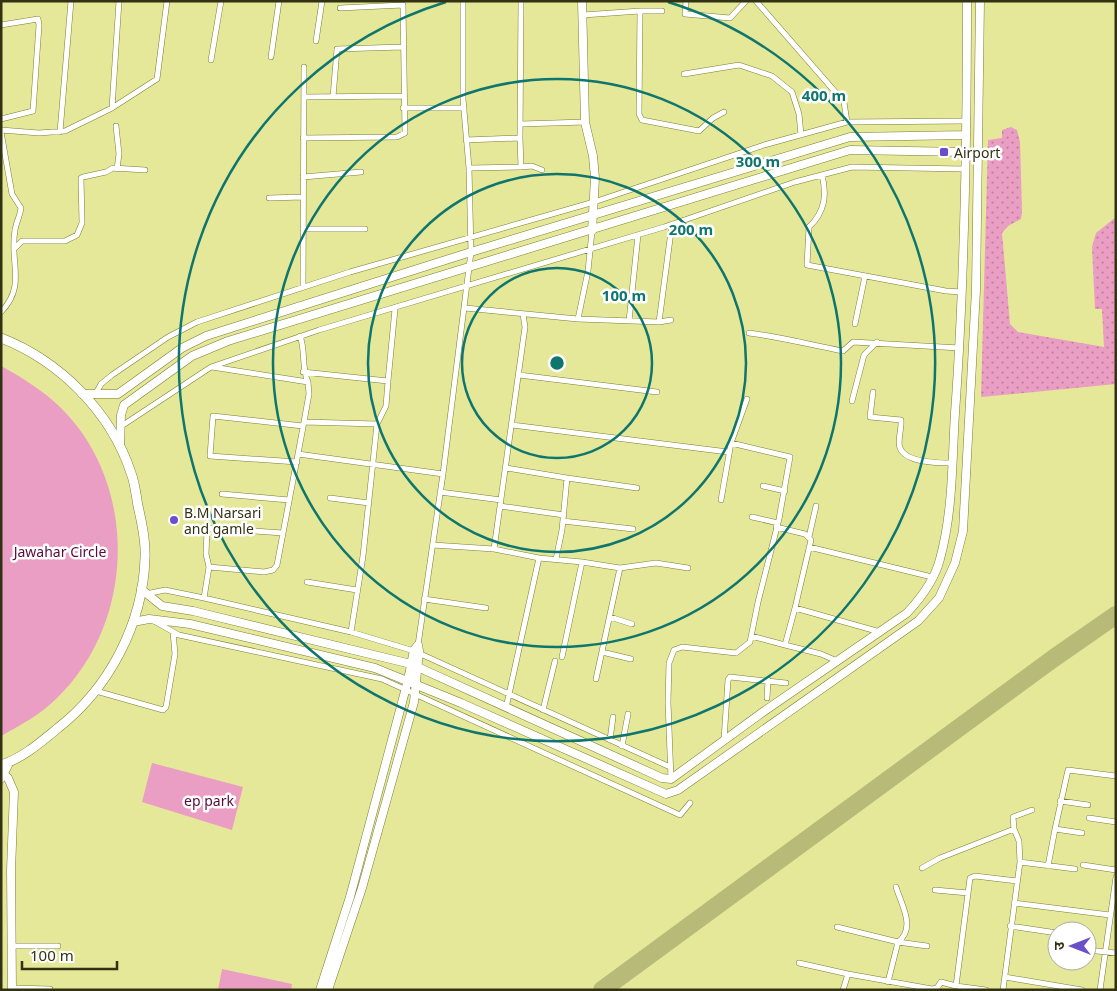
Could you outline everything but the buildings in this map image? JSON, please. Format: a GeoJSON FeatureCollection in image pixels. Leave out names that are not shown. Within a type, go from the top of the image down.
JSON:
{"type":"FeatureCollection","features":[{"type":"Feature","properties":{"kind":"main road"},"geometry":{"type":"LineString","coordinates":[[1,338],[44,360],[97,409],[112,430],[131,473],[142,524],[145,558],[143,591],[133,622],[125,643],[105,680],[75,715],[34,747],[5,763],[2,775]]}},
{"type":"Feature","properties":{"kind":"street"},"geometry":{"type":"LineString","coordinates":[[60,132],[71,1]]}},
{"type":"Feature","properties":{"kind":"street"},"geometry":{"type":"LineString","coordinates":[[112,108],[119,1]]}},
{"type":"Feature","properties":{"kind":"street"},"geometry":{"type":"LineString","coordinates":[[2,130],[39,133],[60,132],[85,123],[157,79],[167,1]]}},
{"type":"Feature","properties":{"kind":"street"},"geometry":{"type":"LineString","coordinates":[[211,60],[221,1]]}},
{"type":"Feature","properties":{"kind":"street"},"geometry":{"type":"LineString","coordinates":[[271,58],[279,1]]}},
{"type":"Feature","properties":{"kind":"street"},"geometry":{"type":"LineString","coordinates":[[316,41],[322,1]]}},
{"type":"Feature","properties":{"kind":"street"},"geometry":{"type":"LineString","coordinates":[[328,990],[362,888],[416,696],[415,666],[417,650],[443,474],[470,268],[472,237],[464,108],[463,1]]}},
{"type":"Feature","properties":{"kind":"street"},"geometry":{"type":"LineString","coordinates":[[521,1],[521,167]]}},
{"type":"Feature","properties":{"kind":"street"},"geometry":{"type":"LineString","coordinates":[[578,319],[590,249],[594,202],[593,156],[585,122],[582,1]]}},
{"type":"Feature","properties":{"kind":"street"},"geometry":{"type":"LineString","coordinates":[[686,1],[684,14],[730,18],[746,1]]}},
{"type":"Feature","properties":{"kind":"street"},"geometry":{"type":"LineString","coordinates":[[756,1],[844,102],[847,122]]}},
{"type":"Feature","properties":{"kind":"street"},"geometry":{"type":"LineString","coordinates":[[143,591],[162,606],[193,611],[415,666],[662,778],[671,779],[907,613],[922,597],[940,561],[948,526],[960,350],[966,143],[967,1]]}},
{"type":"Feature","properties":{"kind":"street"},"geometry":{"type":"LineString","coordinates":[[133,622],[149,618],[190,624],[375,668],[408,680],[666,794],[678,790],[918,621],[939,598],[954,563],[963,530],[972,354],[979,146],[980,1]]}},
{"type":"Feature","properties":{"kind":"street"},"geometry":{"type":"LineString","coordinates":[[303,138],[397,137],[405,133],[403,3],[340,8]]}},
{"type":"Feature","properties":{"kind":"street"},"geometry":{"type":"LineString","coordinates":[[640,11],[640,114],[642,120],[699,131],[713,118],[724,112]]}},
{"type":"Feature","properties":{"kind":"street"},"geometry":{"type":"LineString","coordinates":[[583,15],[662,11]]}},
{"type":"Feature","properties":{"kind":"street"},"geometry":{"type":"LineString","coordinates":[[1,25],[38,19],[39,25],[33,111],[1,119],[12,194],[21,208],[14,230],[14,296],[1,312]]}},
{"type":"Feature","properties":{"kind":"street"},"geometry":{"type":"LineString","coordinates":[[333,97],[337,49],[403,47]]}},
{"type":"Feature","properties":{"kind":"street"},"geometry":{"type":"LineString","coordinates":[[303,287],[304,66]]}},
{"type":"Feature","properties":{"kind":"street"},"geometry":{"type":"LineString","coordinates":[[684,74],[738,66],[772,76],[792,92],[799,114],[801,135]]}},
{"type":"Feature","properties":{"kind":"street"},"geometry":{"type":"LineString","coordinates":[[304,97],[403,96]]}},
{"type":"Feature","properties":{"kind":"street"},"geometry":{"type":"LineString","coordinates":[[404,108],[464,108]]}},
{"type":"Feature","properties":{"kind":"street"},"geometry":{"type":"LineString","coordinates":[[95,394],[101,384],[112,375],[168,338],[197,322],[303,287],[594,202],[847,122],[966,121]]}},
{"type":"Feature","properties":{"kind":"street"},"geometry":{"type":"LineString","coordinates":[[521,124],[585,122]]}},
{"type":"Feature","properties":{"kind":"street"},"geometry":{"type":"LineString","coordinates":[[116,126],[119,154],[117,169]]}},
{"type":"Feature","properties":{"kind":"street"},"geometry":{"type":"LineString","coordinates":[[82,394],[118,394],[182,348],[206,336],[471,252],[850,137],[966,143],[979,146]]}},
{"type":"Feature","properties":{"kind":"street"},"geometry":{"type":"LineString","coordinates":[[466,140],[520,138]]}},
{"type":"Feature","properties":{"kind":"street"},"geometry":{"type":"LineString","coordinates":[[120,448],[120,427],[124,405],[192,356],[237,338],[369,296],[592,231],[850,150],[966,143]]}},
{"type":"Feature","properties":{"kind":"street"},"geometry":{"type":"LineString","coordinates":[[468,168],[532,166],[542,170]]}},
{"type":"Feature","properties":{"kind":"street"},"geometry":{"type":"LineString","coordinates":[[120,427],[129,419],[211,367],[300,336],[638,235],[822,175],[852,167],[965,169]]}},
{"type":"Feature","properties":{"kind":"street"},"geometry":{"type":"LineString","coordinates":[[15,248],[22,241],[65,241],[73,239],[79,233],[82,223],[81,178],[117,169],[145,170]]}},
{"type":"Feature","properties":{"kind":"street"},"geometry":{"type":"LineString","coordinates":[[303,178],[361,172]]}},
{"type":"Feature","properties":{"kind":"street"},"geometry":{"type":"LineString","coordinates":[[822,175],[826,193],[819,218],[810,227],[807,265],[946,291],[962,292]]}},
{"type":"Feature","properties":{"kind":"street"},"geometry":{"type":"LineString","coordinates":[[269,198],[303,197]]}},
{"type":"Feature","properties":{"kind":"street"},"geometry":{"type":"LineString","coordinates":[[659,322],[672,224]]}},
{"type":"Feature","properties":{"kind":"street"},"geometry":{"type":"LineString","coordinates":[[303,230],[365,229]]}},
{"type":"Feature","properties":{"kind":"street"},"geometry":{"type":"LineString","coordinates":[[629,321],[638,235]]}},
{"type":"Feature","properties":{"kind":"street"},"geometry":{"type":"LineString","coordinates":[[855,324],[865,276]]}},
{"type":"Feature","properties":{"kind":"street"},"geometry":{"type":"LineString","coordinates":[[351,632],[373,464],[376,424],[386,406],[395,308]]}},
{"type":"Feature","properties":{"kind":"street"},"geometry":{"type":"LineString","coordinates":[[465,308],[578,319],[659,322],[671,320]]}},
{"type":"Feature","properties":{"kind":"street"},"geometry":{"type":"LineString","coordinates":[[494,549],[526,327],[523,314]]}},
{"type":"Feature","properties":{"kind":"street"},"geometry":{"type":"LineString","coordinates":[[749,333],[792,339],[808,345],[843,351],[854,342],[877,342],[960,350],[972,354]]}},
{"type":"Feature","properties":{"kind":"street"},"geometry":{"type":"LineString","coordinates":[[210,567],[264,572],[273,570],[277,565],[309,394],[308,382],[303,372],[304,354],[300,336]]}},
{"type":"Feature","properties":{"kind":"street"},"geometry":{"type":"LineString","coordinates":[[852,401],[864,355],[877,342]]}},
{"type":"Feature","properties":{"kind":"street"},"geometry":{"type":"LineString","coordinates":[[211,367],[308,382]]}},
{"type":"Feature","properties":{"kind":"street"},"geometry":{"type":"LineString","coordinates":[[303,372],[388,382]]}},
{"type":"Feature","properties":{"kind":"street"},"geometry":{"type":"LineString","coordinates":[[519,375],[657,392]]}},
{"type":"Feature","properties":{"kind":"street"},"geometry":{"type":"LineString","coordinates":[[873,392],[870,417],[901,420],[900,444],[902,451],[924,462],[966,463]]}},
{"type":"Feature","properties":{"kind":"street"},"geometry":{"type":"LineString","coordinates":[[721,500],[728,452],[747,399]]}},
{"type":"Feature","properties":{"kind":"street"},"geometry":{"type":"LineString","coordinates":[[296,462],[210,456],[214,416],[304,424],[376,424]]}},
{"type":"Feature","properties":{"kind":"street"},"geometry":{"type":"LineString","coordinates":[[512,425],[728,452]]}},
{"type":"Feature","properties":{"kind":"street"},"geometry":{"type":"LineString","coordinates":[[678,790],[671,779],[670,767],[668,702],[672,654],[677,648],[682,647],[736,653],[750,642],[785,491],[790,457],[731,443]]}},
{"type":"Feature","properties":{"kind":"street"},"geometry":{"type":"LineString","coordinates":[[298,454],[443,474]]}},
{"type":"Feature","properties":{"kind":"street"},"geometry":{"type":"LineString","coordinates":[[506,468],[638,488]]}},
{"type":"Feature","properties":{"kind":"street"},"geometry":{"type":"LineString","coordinates":[[556,559],[564,518],[567,478]]}},
{"type":"Feature","properties":{"kind":"street"},"geometry":{"type":"LineString","coordinates":[[763,486],[785,491]]}},
{"type":"Feature","properties":{"kind":"street"},"geometry":{"type":"LineString","coordinates":[[440,492],[501,500]]}},
{"type":"Feature","properties":{"kind":"street"},"geometry":{"type":"LineString","coordinates":[[222,494],[289,500]]}},
{"type":"Feature","properties":{"kind":"street"},"geometry":{"type":"LineString","coordinates":[[330,498],[368,503]]}},
{"type":"Feature","properties":{"kind":"street"},"geometry":{"type":"LineString","coordinates":[[500,506],[633,529]]}},
{"type":"Feature","properties":{"kind":"street"},"geometry":{"type":"LineString","coordinates":[[785,645],[809,547],[809,536],[816,506]]}},
{"type":"Feature","properties":{"kind":"street"},"geometry":{"type":"LineString","coordinates":[[752,517],[809,536]]}},
{"type":"Feature","properties":{"kind":"street"},"geometry":{"type":"LineString","coordinates":[[204,598],[210,567],[206,554],[207,530],[211,528],[283,533]]}},
{"type":"Feature","properties":{"kind":"street"},"geometry":{"type":"LineString","coordinates":[[433,544],[494,549],[538,558],[620,568],[656,563],[688,568]]}},
{"type":"Feature","properties":{"kind":"street"},"geometry":{"type":"LineString","coordinates":[[809,547],[932,577]]}},
{"type":"Feature","properties":{"kind":"street"},"geometry":{"type":"LineString","coordinates":[[506,708],[538,558]]}},
{"type":"Feature","properties":{"kind":"street"},"geometry":{"type":"LineString","coordinates":[[562,657],[582,562]]}},
{"type":"Feature","properties":{"kind":"street"},"geometry":{"type":"LineString","coordinates":[[596,679],[620,568]]}},
{"type":"Feature","properties":{"kind":"street"},"geometry":{"type":"LineString","coordinates":[[307,582],[357,590]]}},
{"type":"Feature","properties":{"kind":"street"},"geometry":{"type":"LineString","coordinates":[[143,591],[165,590],[204,598],[351,632],[417,650],[509,695],[670,767]]}},
{"type":"Feature","properties":{"kind":"street"},"geometry":{"type":"LineString","coordinates":[[424,599],[486,608]]}},
{"type":"Feature","properties":{"kind":"street"},"geometry":{"type":"LineString","coordinates":[[795,608],[880,632]]}},
{"type":"Feature","properties":{"kind":"street"},"geometry":{"type":"LineString","coordinates":[[610,617],[632,624]]}},
{"type":"Feature","properties":{"kind":"street"},"geometry":{"type":"LineString","coordinates":[[149,618],[173,632],[382,679],[680,814],[690,803]]}},
{"type":"Feature","properties":{"kind":"street"},"geometry":{"type":"LineString","coordinates":[[96,691],[163,710],[166,707],[175,654],[173,632]]}},
{"type":"Feature","properties":{"kind":"street"},"geometry":{"type":"LineString","coordinates":[[751,636],[821,654],[838,661]]}},
{"type":"Feature","properties":{"kind":"street"},"geometry":{"type":"LineString","coordinates":[[602,652],[631,659]]}},
{"type":"Feature","properties":{"kind":"street"},"geometry":{"type":"LineString","coordinates":[[543,710],[555,661]]}},
{"type":"Feature","properties":{"kind":"street"},"geometry":{"type":"LineString","coordinates":[[320,990],[350,897],[408,680],[415,666]]}},
{"type":"Feature","properties":{"kind":"street"},"geometry":{"type":"LineString","coordinates":[[724,740],[728,680],[734,676],[786,682]]}},
{"type":"Feature","properties":{"kind":"street"},"geometry":{"type":"LineString","coordinates":[[767,698],[768,680]]}},
{"type":"Feature","properties":{"kind":"street"},"geometry":{"type":"LineString","coordinates":[[622,746],[628,714]]}},
{"type":"Feature","properties":{"kind":"street"},"geometry":{"type":"LineString","coordinates":[[610,740],[613,717]]}},
{"type":"Feature","properties":{"kind":"street"},"geometry":{"type":"LineString","coordinates":[[1048,866],[1060,801],[1068,770],[1116,776]]}},
{"type":"Feature","properties":{"kind":"street"},"geometry":{"type":"LineString","coordinates":[[2,775],[8,778],[14,792],[11,870],[12,989],[50,989]]}},
{"type":"Feature","properties":{"kind":"street"},"geometry":{"type":"LineString","coordinates":[[1060,801],[1088,805]]}},
{"type":"Feature","properties":{"kind":"street"},"geometry":{"type":"LineString","coordinates":[[1003,990],[1020,862],[1019,841],[1014,829],[1013,817],[1032,810]]}},
{"type":"Feature","properties":{"kind":"street"},"geometry":{"type":"LineString","coordinates":[[1089,818],[1116,822]]}},
{"type":"Feature","properties":{"kind":"street"},"geometry":{"type":"LineString","coordinates":[[922,868],[936,860],[1014,829]]}},
{"type":"Feature","properties":{"kind":"street"},"geometry":{"type":"LineString","coordinates":[[1055,829],[1082,833]]}},
{"type":"Feature","properties":{"kind":"street"},"geometry":{"type":"LineString","coordinates":[[1020,862],[1076,869]]}},
{"type":"Feature","properties":{"kind":"street"},"geometry":{"type":"LineString","coordinates":[[1083,865],[1116,870]]}},
{"type":"Feature","properties":{"kind":"street"},"geometry":{"type":"LineString","coordinates":[[956,986],[970,878],[975,876],[1017,881]]}},
{"type":"Feature","properties":{"kind":"street"},"geometry":{"type":"LineString","coordinates":[[1100,990],[1116,878]]}},
{"type":"Feature","properties":{"kind":"street"},"geometry":{"type":"LineString","coordinates":[[888,982],[898,942],[905,937],[908,925],[896,887]]}},
{"type":"Feature","properties":{"kind":"street"},"geometry":{"type":"LineString","coordinates":[[934,890],[968,893]]}},
{"type":"Feature","properties":{"kind":"street"},"geometry":{"type":"LineString","coordinates":[[1014,903],[1110,915]]}},
{"type":"Feature","properties":{"kind":"street"},"geometry":{"type":"LineString","coordinates":[[1010,926],[1047,932]]}},
{"type":"Feature","properties":{"kind":"street"},"geometry":{"type":"LineString","coordinates":[[838,927],[898,942],[927,946]]}},
{"type":"Feature","properties":{"kind":"street"},"geometry":{"type":"LineString","coordinates":[[13,946],[58,946]]}},
{"type":"Feature","properties":{"kind":"street"},"geometry":{"type":"LineString","coordinates":[[1097,951],[1116,953]]}},
{"type":"Feature","properties":{"kind":"street"},"geometry":{"type":"LineString","coordinates":[[799,963],[888,982],[932,989],[937,988],[941,982],[986,990]]}},
{"type":"Feature","properties":{"kind":"street"},"geometry":{"type":"LineString","coordinates":[[843,990],[848,974]]}},
{"type":"Feature","properties":{"kind":"street"},"geometry":{"type":"LineString","coordinates":[[1005,977],[1082,990]]}},
{"type":"Feature","properties":{"kind":"green space"},"geometry":{"type":"Polygon","coordinates":[[[1011,127],[1017,130],[1020,142],[1022,212],[1021,219],[1008,226],[1002,233],[1010,324],[1018,332],[1104,347],[1102,309],[1095,309],[1092,247],[1096,233],[1116,217],[1116,384],[981,397],[988,140],[1002,138],[1002,130],[1011,127]]]}},
{"type":"Feature","properties":{"kind":"green space","name":"Jawahar Circle"},"geometry":{"type":"Polygon","coordinates":[[[1,366],[32,385],[53,401],[86,438],[104,474],[115,513],[118,553],[113,593],[102,631],[83,667],[51,704],[31,719],[1,736],[1,366]]]}},
{"type":"Feature","properties":{"kind":"green space","name":"ep park"},"geometry":{"type":"Polygon","coordinates":[[[152,763],[243,787],[232,830],[142,802],[152,763]]]}},
{"type":"Feature","properties":{"kind":"green space"},"geometry":{"type":"Polygon","coordinates":[[[222,969],[292,984],[291,990],[218,990],[222,969]]]}},
{"type":"Feature","properties":{"kind":"taxiway"},"geometry":{"type":"LineString","coordinates":[[602,990],[1054,658],[1116,615]]}},
{"type":"Feature","properties":{"kind":"place","name":"Airport"},"geometry":{"type":"Point","coordinates":[944,152]}},
{"type":"Feature","properties":{"kind":"place","name":"B.M Narsari and gamle"},"geometry":{"type":"Point","coordinates":[174,520]}}]}
